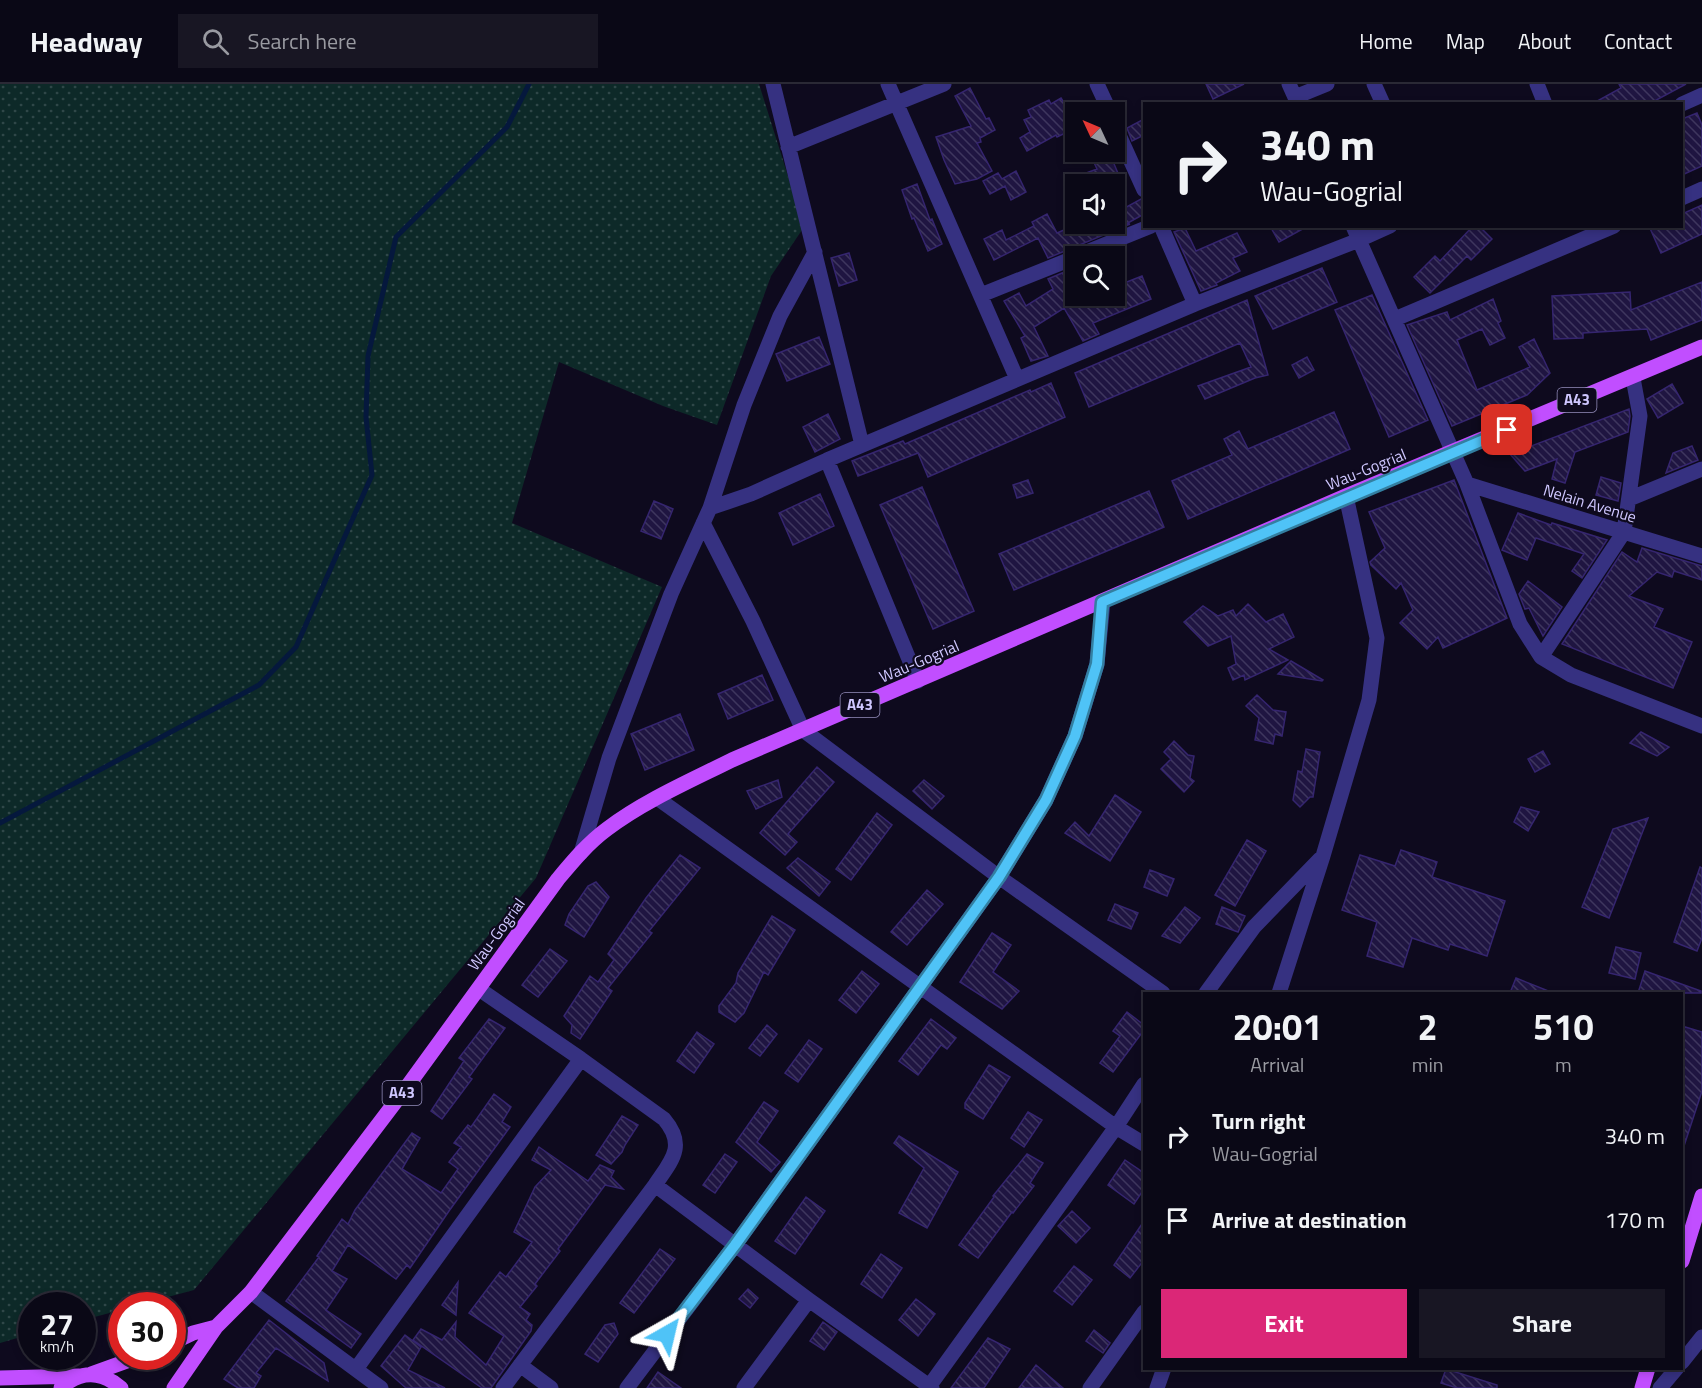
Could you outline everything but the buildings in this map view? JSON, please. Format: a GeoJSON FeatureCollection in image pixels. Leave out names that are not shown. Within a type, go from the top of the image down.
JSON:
{"type":"FeatureCollection","features":[{"type":"Feature","properties":{"kind":"main road","name":"Wau-Gogrial"},"geometry":{"type":"LineString","coordinates":[[174,1388],[216,1327],[251,1292],[479,989],[558,879],[607,829],[657,798],[732,760],[1346,496],[1633,378],[1702,347]]}},
{"type":"Feature","properties":{"kind":"main road"},"geometry":{"type":"LineString","coordinates":[[1683,1258],[1702,1196]]}},
{"type":"Feature","properties":{"kind":"main road","name":"Wau-Gogrial"},"geometry":{"type":"LineString","coordinates":[[186,1336],[216,1327]]}},
{"type":"Feature","properties":{"kind":"main road"},"geometry":{"type":"LineString","coordinates":[[61,1388],[85,1375],[108,1367]]}},
{"type":"Feature","properties":{"kind":"main road"},"geometry":{"type":"LineString","coordinates":[[1642,1388],[1647,1370]]}},
{"type":"Feature","properties":{"kind":"main road"},"geometry":{"type":"LineString","coordinates":[[0,1378],[102,1376],[113,1380],[121,1388]]}},
{"type":"Feature","properties":{"kind":"street"},"geometry":{"type":"LineString","coordinates":[[773,84],[862,445]]}},
{"type":"Feature","properties":{"kind":"street"},"geometry":{"type":"LineString","coordinates":[[888,84],[1017,379]]}},
{"type":"Feature","properties":{"kind":"street"},"geometry":{"type":"LineString","coordinates":[[789,147],[945,84]]}},
{"type":"Feature","properties":{"kind":"street"},"geometry":{"type":"LineString","coordinates":[[1097,84],[1105,102]]}},
{"type":"Feature","properties":{"kind":"street"},"geometry":{"type":"LineString","coordinates":[[1294,95],[1327,84]]}},
{"type":"Feature","properties":{"kind":"street"},"geometry":{"type":"LineString","coordinates":[[1374,84],[1382,102]]}},
{"type":"Feature","properties":{"kind":"street"},"geometry":{"type":"LineString","coordinates":[[1537,84],[1544,102]]}},
{"type":"Feature","properties":{"kind":"street"},"geometry":{"type":"LineString","coordinates":[[1683,103],[1700,94]]}},
{"type":"Feature","properties":{"kind":"street"},"geometry":{"type":"LineString","coordinates":[[1125,148],[1143,188]]}},
{"type":"Feature","properties":{"kind":"street"},"geometry":{"type":"LineString","coordinates":[[1683,198],[1702,189]]}},
{"type":"Feature","properties":{"kind":"street"},"geometry":{"type":"LineString","coordinates":[[1103,246],[1146,228]]}},
{"type":"Feature","properties":{"kind":"street"},"geometry":{"type":"LineString","coordinates":[[1162,228],[1195,304]]}},
{"type":"Feature","properties":{"kind":"street"},"geometry":{"type":"LineString","coordinates":[[710,508],[751,494],[827,459],[1195,304],[1356,233],[1380,228]]}},
{"type":"Feature","properties":{"kind":"street"},"geometry":{"type":"LineString","coordinates":[[1395,319],[1604,228]]}},
{"type":"Feature","properties":{"kind":"street"},"geometry":{"type":"LineString","coordinates":[[1356,233],[1467,484],[1520,624],[1541,657],[1571,675],[1702,726]]}},
{"type":"Feature","properties":{"kind":"street"},"geometry":{"type":"LineString","coordinates":[[581,853],[609,758],[671,594],[710,508],[753,382],[780,316],[815,252]]}},
{"type":"Feature","properties":{"kind":"street"},"geometry":{"type":"LineString","coordinates":[[981,295],[1065,261]]}},
{"type":"Feature","properties":{"kind":"street"},"geometry":{"type":"LineString","coordinates":[[1541,657],[1624,532],[1640,416],[1633,378]]}},
{"type":"Feature","properties":{"kind":"street"},"geometry":{"type":"LineString","coordinates":[[827,459],[918,681]]}},
{"type":"Feature","properties":{"kind":"street"},"geometry":{"type":"LineString","coordinates":[[1629,499],[1702,469]]}},
{"type":"Feature","properties":{"kind":"street","name":"Nelain Avenue"},"geometry":{"type":"LineString","coordinates":[[1467,484],[1702,556]]}},
{"type":"Feature","properties":{"kind":"street"},"geometry":{"type":"LineString","coordinates":[[1279,992],[1323,856],[1369,700],[1377,638],[1346,496]]}},
{"type":"Feature","properties":{"kind":"street"},"geometry":{"type":"LineString","coordinates":[[703,523],[753,621],[803,730],[999,877],[1162,992]]}},
{"type":"Feature","properties":{"kind":"street"},"geometry":{"type":"LineString","coordinates":[[627,1388],[735,1245],[920,988],[999,877],[1046,800],[1075,736],[1097,664],[1102,602]]}},
{"type":"Feature","properties":{"kind":"street"},"geometry":{"type":"LineString","coordinates":[[657,798],[920,988],[1116,1127],[1143,1143]]}},
{"type":"Feature","properties":{"kind":"street"},"geometry":{"type":"LineString","coordinates":[[1207,992],[1254,927],[1323,856]]}},
{"type":"Feature","properties":{"kind":"street"},"geometry":{"type":"LineString","coordinates":[[479,989],[664,1119],[672,1129],[676,1149],[673,1158],[655,1185],[503,1388]]}},
{"type":"Feature","properties":{"kind":"street"},"geometry":{"type":"LineString","coordinates":[[356,1369],[581,1059]]}},
{"type":"Feature","properties":{"kind":"street"},"geometry":{"type":"LineString","coordinates":[[655,1185],[930,1387],[1116,1127],[1143,1086]]}},
{"type":"Feature","properties":{"kind":"street"},"geometry":{"type":"LineString","coordinates":[[251,1292],[381,1388]]}},
{"type":"Feature","properties":{"kind":"street"},"geometry":{"type":"LineString","coordinates":[[744,1388],[809,1300]]}},
{"type":"Feature","properties":{"kind":"street"},"geometry":{"type":"LineString","coordinates":[[1090,1388],[1143,1313]]}},
{"type":"Feature","properties":{"kind":"street"},"geometry":{"type":"LineString","coordinates":[[1683,1361],[1702,1337]]}},
{"type":"Feature","properties":{"kind":"street"},"geometry":{"type":"LineString","coordinates":[[520,1365],[551,1388]]}},
{"type":"Feature","properties":{"kind":"street"},"geometry":{"type":"LineString","coordinates":[[1157,1388],[1163,1370]]}},
{"type":"Feature","properties":{"kind":"street"},"geometry":{"type":"LineString","coordinates":[[1660,1388],[1675,1370]]}},
{"type":"Feature","properties":{"kind":"green space"},"geometry":{"type":"Polygon","coordinates":[[[0,84],[759,84],[804,227],[771,276],[717,425],[663,406],[559,362],[512,523],[662,587],[536,878],[194,1290],[186,1292],[108,1292],[108,1313],[96,1317],[96,1292],[18,1292],[18,1338],[0,1343],[0,84]]]}},
{"type":"Feature","properties":{"kind":"waterway"},"geometry":{"type":"LineString","coordinates":[[0,823],[259,685],[296,647],[372,475],[366,417],[368,356],[396,237],[507,127],[529,84]]}},
{"type":"Feature","properties":{"kind":"route"},"geometry":{"type":"LineString","coordinates":[[667,1334],[735,1245],[999,877],[1046,800],[1075,736],[1097,664],[1102,602],[1346,496],[1507,430]]}}]}
